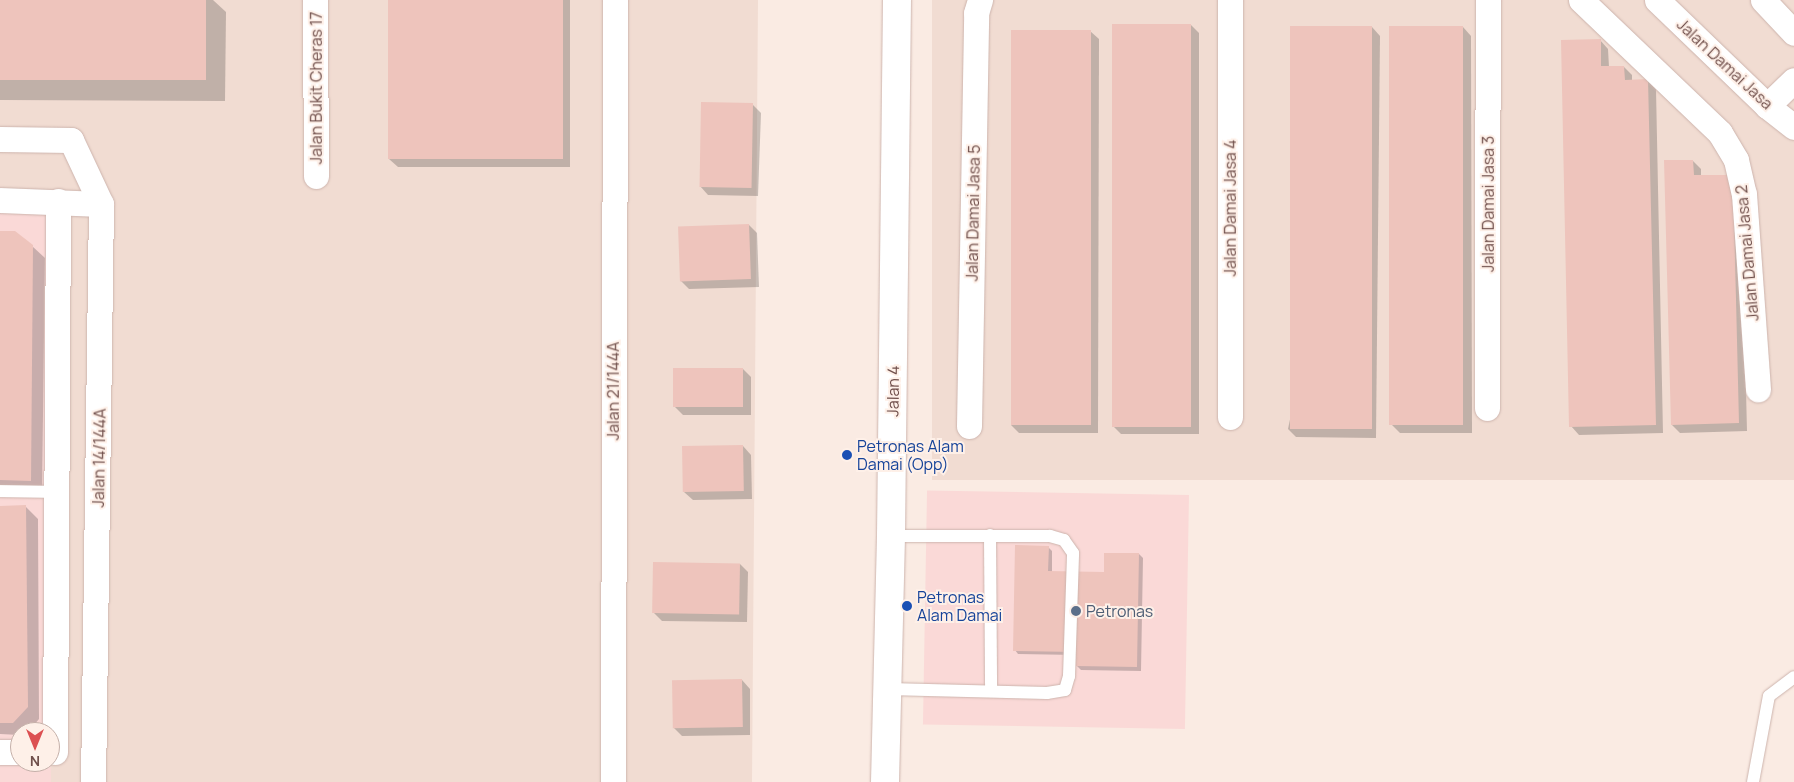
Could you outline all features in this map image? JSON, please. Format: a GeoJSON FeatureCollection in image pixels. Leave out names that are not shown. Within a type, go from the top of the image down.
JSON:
{"type":"FeatureCollection","features":[{"type":"Feature","properties":{"kind":"street","name":"Jalan Bukit Cheras 17"},"geometry":{"type":"LineString","coordinates":[[315,0],[316,176]]}},
{"type":"Feature","properties":{"kind":"street","name":"Jalan 21/144A"},"geometry":{"type":"LineString","coordinates":[[613,782],[615,0]]}},
{"type":"Feature","properties":{"kind":"street","name":"Jalan 4"},"geometry":{"type":"LineString","coordinates":[[885,782],[892,536],[897,0]]}},
{"type":"Feature","properties":{"kind":"street","name":"Jalan Damai Jasa 5"},"geometry":{"type":"LineString","coordinates":[[969,426],[976,23],[980,0]]}},
{"type":"Feature","properties":{"kind":"street","name":"Jalan Damai Jasa 4"},"geometry":{"type":"LineString","coordinates":[[1230,0],[1230,416]]}},
{"type":"Feature","properties":{"kind":"street","name":"Jalan Damai Jasa 3"},"geometry":{"type":"LineString","coordinates":[[1487,408],[1488,0]]}},
{"type":"Feature","properties":{"kind":"street","name":"Jalan Damai Jasa 2"},"geometry":{"type":"LineString","coordinates":[[1581,0],[1720,133],[1736,160],[1744,194],[1758,390]]}},
{"type":"Feature","properties":{"kind":"street","name":"Jalan Damai Jasa"},"geometry":{"type":"LineString","coordinates":[[1657,0],[1767,106],[1794,127]]}},
{"type":"Feature","properties":{"kind":"street"},"geometry":{"type":"LineString","coordinates":[[1764,0],[1794,33]]}},
{"type":"Feature","properties":{"kind":"street"},"geometry":{"type":"LineString","coordinates":[[1767,106],[1794,80]]}},
{"type":"Feature","properties":{"kind":"street","name":"Jalan 14/144A"},"geometry":{"type":"LineString","coordinates":[[0,139],[71,140],[101,204],[93,782]]}},
{"type":"Feature","properties":{"kind":"street"},"geometry":{"type":"LineString","coordinates":[[0,200],[58,200],[101,204]]}},
{"type":"Feature","properties":{"kind":"street"},"geometry":{"type":"LineString","coordinates":[[53,722],[58,200]]}},
{"type":"Feature","properties":{"kind":"street"},"geometry":{"type":"LineString","coordinates":[[60,752],[94,752]]}},
{"type":"Feature","properties":{"kind":"lane"},"geometry":{"type":"LineString","coordinates":[[0,491],[56,492]]}},
{"type":"Feature","properties":{"kind":"lane"},"geometry":{"type":"LineString","coordinates":[[888,690],[1047,693],[1065,690],[1069,676],[1073,553],[1064,540],[1050,536],[990,534],[892,536]]}},
{"type":"Feature","properties":{"kind":"lane"},"geometry":{"type":"LineString","coordinates":[[990,534],[991,691]]}},
{"type":"Feature","properties":{"kind":"lane"},"geometry":{"type":"LineString","coordinates":[[1753,782],[1769,696],[1794,677]]}},
{"type":"Feature","properties":{"kind":"shaded area"},"geometry":{"type":"Polygon","coordinates":[[[0,0],[758,0],[752,782],[0,782],[0,0]]]}},
{"type":"Feature","properties":{"kind":"shaded area"},"geometry":{"type":"Polygon","coordinates":[[[932,0],[1794,0],[1794,480],[932,480],[932,0]]]}},
{"type":"Feature","properties":{"kind":"shaded area"},"geometry":{"type":"Polygon","coordinates":[[[0,211],[46,211],[50,722],[10,722],[10,772],[51,772],[51,782],[0,782],[0,211]]]}},
{"type":"Feature","properties":{"kind":"shaded area"},"geometry":{"type":"Polygon","coordinates":[[[927,490],[1189,495],[1185,729],[923,724],[927,490]]]}},
{"type":"Feature","properties":{"kind":"building"},"geometry":{"type":"Polygon","coordinates":[[[0,0],[206,0],[206,80],[0,80],[0,0]]]}},
{"type":"Feature","properties":{"kind":"building"},"geometry":{"type":"Polygon","coordinates":[[[388,0],[563,0],[563,159],[388,159],[388,0]]]}},
{"type":"Feature","properties":{"kind":"building"},"geometry":{"type":"Polygon","coordinates":[[[1112,24],[1191,24],[1191,427],[1112,427],[1112,24]]]}},
{"type":"Feature","properties":{"kind":"building"},"geometry":{"type":"Polygon","coordinates":[[[1290,26],[1372,26],[1372,429],[1290,429],[1290,26]]]}},
{"type":"Feature","properties":{"kind":"building"},"geometry":{"type":"Polygon","coordinates":[[[1389,26],[1463,26],[1463,425],[1389,425],[1389,26]]]}},
{"type":"Feature","properties":{"kind":"building"},"geometry":{"type":"Polygon","coordinates":[[[1011,30],[1091,30],[1091,425],[1011,425],[1011,30]]]}},
{"type":"Feature","properties":{"kind":"building"},"geometry":{"type":"Polygon","coordinates":[[[1601,39],[1601,66],[1624,66],[1625,80],[1648,79],[1656,425],[1569,427],[1561,40],[1601,39]]]}},
{"type":"Feature","properties":{"kind":"building"},"geometry":{"type":"Polygon","coordinates":[[[701,102],[753,103],[752,188],[700,187],[701,102]]]}},
{"type":"Feature","properties":{"kind":"building"},"geometry":{"type":"Polygon","coordinates":[[[1664,160],[1693,160],[1694,175],[1733,175],[1739,423],[1671,425],[1664,160]]]}},
{"type":"Feature","properties":{"kind":"building"},"geometry":{"type":"Polygon","coordinates":[[[749,224],[751,279],[680,281],[678,226],[749,224]]]}},
{"type":"Feature","properties":{"kind":"building"},"geometry":{"type":"Polygon","coordinates":[[[0,231],[15,231],[33,245],[31,481],[0,480],[0,231]]]}},
{"type":"Feature","properties":{"kind":"building"},"geometry":{"type":"Polygon","coordinates":[[[673,368],[743,368],[743,407],[673,407],[673,368]]]}},
{"type":"Feature","properties":{"kind":"building"},"geometry":{"type":"Polygon","coordinates":[[[743,445],[744,491],[683,492],[682,446],[743,445]]]}},
{"type":"Feature","properties":{"kind":"building"},"geometry":{"type":"Polygon","coordinates":[[[26,505],[28,707],[14,722],[10,723],[0,723],[0,506],[26,505]]]}},
{"type":"Feature","properties":{"kind":"building","name":"Petronas"},"geometry":{"type":"Polygon","coordinates":[[[1015,545],[1049,546],[1048,571],[1104,572],[1104,553],[1139,553],[1137,667],[1076,666],[1076,652],[1013,651],[1015,545]]]}},
{"type":"Feature","properties":{"kind":"building"},"geometry":{"type":"Polygon","coordinates":[[[653,562],[740,564],[739,615],[652,613],[653,562]]]}},
{"type":"Feature","properties":{"kind":"building"},"geometry":{"type":"Polygon","coordinates":[[[742,679],[743,727],[673,728],[672,680],[742,679]]]}},
{"type":"Feature","properties":{"kind":"place","name":"Petronas Alam Damai (Opp)"},"geometry":{"type":"Point","coordinates":[847,455]}},
{"type":"Feature","properties":{"kind":"place","name":"Petronas Alam Damai"},"geometry":{"type":"Point","coordinates":[907,606]}},
{"type":"Feature","properties":{"kind":"place","name":"Petronas"},"geometry":{"type":"Point","coordinates":[1076,611]}}]}
